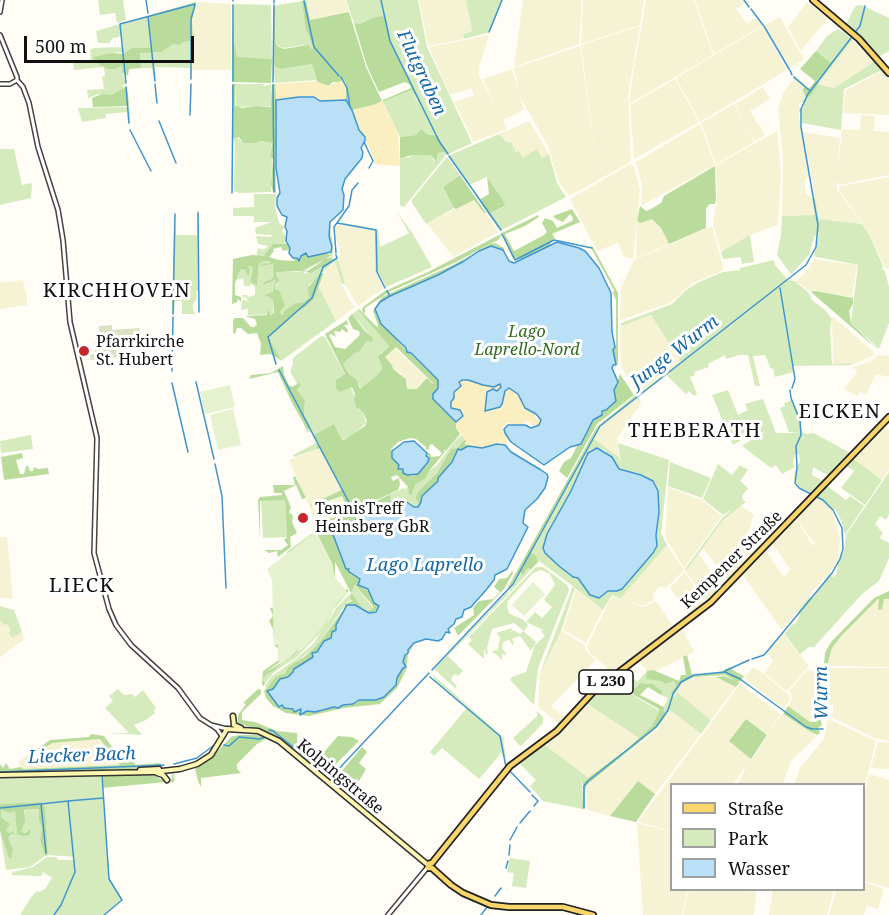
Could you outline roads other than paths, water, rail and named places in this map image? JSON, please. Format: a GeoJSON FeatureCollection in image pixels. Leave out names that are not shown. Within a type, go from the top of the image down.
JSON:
{"type":"FeatureCollection","features":[{"type":"Feature","properties":{"kind":"main road"},"geometry":{"type":"LineString","coordinates":[[813,0],[864,43],[889,73]]}},
{"type":"Feature","properties":{"kind":"main road","name":"Kempener Straße"},"geometry":{"type":"LineString","coordinates":[[430,866],[508,768],[557,731],[593,692],[708,605],[889,417]]}},
{"type":"Feature","properties":{"kind":"main road"},"geometry":{"type":"LineString","coordinates":[[233,716],[234,724],[244,730]]}},
{"type":"Feature","properties":{"kind":"main road"},"geometry":{"type":"LineString","coordinates":[[0,775],[153,772],[180,769],[207,758],[222,740],[227,729]]}},
{"type":"Feature","properties":{"kind":"main road","name":"Kolpingstraße"},"geometry":{"type":"LineString","coordinates":[[227,729],[262,732],[279,741],[430,866]]}},
{"type":"Feature","properties":{"kind":"main road"},"geometry":{"type":"LineString","coordinates":[[133,771],[185,765],[199,760],[215,749]]}},
{"type":"Feature","properties":{"kind":"main road"},"geometry":{"type":"LineString","coordinates":[[153,772],[161,774],[167,780]]}},
{"type":"Feature","properties":{"kind":"main road"},"geometry":{"type":"LineString","coordinates":[[430,866],[463,893],[491,905],[563,907],[593,915]]}},
{"type":"Feature","properties":{"kind":"street"},"geometry":{"type":"LineString","coordinates":[[0,12],[2,0]]}},
{"type":"Feature","properties":{"kind":"street"},"geometry":{"type":"LineString","coordinates":[[0,35],[17,80],[29,103],[39,151],[55,199],[63,240],[70,322],[97,438],[94,553],[106,602],[116,625],[134,649],[178,688],[200,718],[219,731],[222,740]]}},
{"type":"Feature","properties":{"kind":"street"},"geometry":{"type":"LineString","coordinates":[[0,84],[10,84],[17,80]]}},
{"type":"Feature","properties":{"kind":"street"},"geometry":{"type":"LineString","coordinates":[[211,725],[227,729]]}},
{"type":"Feature","properties":{"kind":"street","name":"Kempener Straße"},"geometry":{"type":"LineString","coordinates":[[388,915],[430,866]]}},
{"type":"Feature","properties":{"kind":"water"},"geometry":{"type":"Polygon","coordinates":[[[314,97],[320,101],[346,100],[365,141],[361,148],[362,158],[345,179],[342,189],[343,210],[330,222],[331,252],[308,257],[306,253],[299,261],[289,253],[285,227],[287,217],[282,215],[277,206],[280,193],[276,168],[276,100],[314,97]]]}},
{"type":"Feature","properties":{"kind":"water","name":"Lago Laprello-Nord"},"geometry":{"type":"Polygon","coordinates":[[[557,242],[585,251],[599,268],[611,293],[612,332],[615,347],[613,350],[616,365],[612,368],[618,382],[614,390],[616,401],[602,411],[602,415],[593,420],[581,444],[570,447],[544,465],[511,442],[505,433],[504,429],[508,425],[525,425],[531,428],[539,425],[541,420],[525,408],[518,394],[509,388],[505,391],[500,407],[485,411],[487,392],[493,389],[497,391],[501,387],[500,384],[494,387],[462,380],[451,402],[451,408],[460,410],[463,416],[456,422],[433,399],[433,394],[438,388],[438,380],[381,324],[375,309],[380,302],[390,296],[438,275],[491,246],[503,250],[509,261],[514,263],[557,242]]]}},
{"type":"Feature","properties":{"kind":"water"},"geometry":{"type":"Polygon","coordinates":[[[414,441],[427,453],[426,456],[429,458],[418,474],[407,475],[403,473],[403,469],[398,469],[399,465],[392,458],[392,451],[404,442],[414,441]]]}},
{"type":"Feature","properties":{"kind":"water","name":"Lago Laprello"},"geometry":{"type":"Polygon","coordinates":[[[497,444],[505,445],[511,452],[547,474],[548,477],[545,488],[525,510],[523,523],[528,527],[507,569],[495,575],[486,590],[448,629],[450,633],[446,632],[438,641],[426,639],[414,643],[405,655],[403,662],[406,667],[397,678],[396,685],[384,697],[376,700],[359,700],[338,708],[307,711],[300,715],[301,709],[294,712],[293,709],[284,708],[282,705],[279,707],[267,691],[273,689],[280,679],[288,677],[294,669],[313,657],[312,653],[317,652],[324,641],[331,638],[347,605],[355,605],[369,613],[376,612],[379,606],[374,603],[368,589],[358,585],[360,579],[346,569],[332,532],[374,511],[383,509],[397,499],[418,507],[422,496],[438,481],[452,462],[458,449],[461,450],[468,446],[482,448],[497,444]]]}},
{"type":"Feature","properties":{"kind":"water"},"geometry":{"type":"Polygon","coordinates":[[[597,448],[612,457],[619,469],[653,481],[658,491],[659,512],[657,546],[653,553],[622,589],[608,591],[599,598],[590,595],[578,578],[573,577],[559,566],[545,553],[543,548],[547,534],[571,491],[588,453],[597,448]]]}},
{"type":"Feature","properties":{"kind":"waterway"},"geometry":{"type":"LineString","coordinates":[[146,0],[148,13]]}},
{"type":"Feature","properties":{"kind":"waterway","name":"Flutgraben"},"geometry":{"type":"LineString","coordinates":[[381,0],[390,41],[439,141],[448,154]]}},
{"type":"Feature","properties":{"kind":"waterway"},"geometry":{"type":"LineString","coordinates":[[489,32],[502,0]]}},
{"type":"Feature","properties":{"kind":"waterway"},"geometry":{"type":"LineString","coordinates":[[744,0],[749,7]]}},
{"type":"Feature","properties":{"kind":"waterway"},"geometry":{"type":"LineString","coordinates":[[304,1],[314,47],[339,76]]}},
{"type":"Feature","properties":{"kind":"waterway"},"geometry":{"type":"LineString","coordinates":[[126,83],[120,24],[195,4]]}},
{"type":"Feature","properties":{"kind":"waterway"},"geometry":{"type":"LineString","coordinates":[[191,79],[191,19],[195,5]]}},
{"type":"Feature","properties":{"kind":"waterway"},"geometry":{"type":"LineString","coordinates":[[233,5],[233,81]]}},
{"type":"Feature","properties":{"kind":"waterway"},"geometry":{"type":"LineString","coordinates":[[273,82],[274,5]]}},
{"type":"Feature","properties":{"kind":"waterway"},"geometry":{"type":"LineString","coordinates":[[856,31],[860,26],[865,6]]}},
{"type":"Feature","properties":{"kind":"waterway"},"geometry":{"type":"LineString","coordinates":[[751,9],[763,25]]}},
{"type":"Feature","properties":{"kind":"waterway"},"geometry":{"type":"LineString","coordinates":[[148,17],[155,81]]}},
{"type":"Feature","properties":{"kind":"waterway"},"geometry":{"type":"LineString","coordinates":[[764,26],[789,69]]}},
{"type":"Feature","properties":{"kind":"waterway","name":"Junge Wurm"},"geometry":{"type":"LineString","coordinates":[[432,670],[513,584],[600,426],[806,265],[816,247],[818,225],[801,127],[801,109],[808,94],[851,38]]}},
{"type":"Feature","properties":{"kind":"waterway"},"geometry":{"type":"LineString","coordinates":[[790,70],[792,75]]}},
{"type":"Feature","properties":{"kind":"waterway"},"geometry":{"type":"LineString","coordinates":[[341,77],[347,88],[350,107]]}},
{"type":"Feature","properties":{"kind":"waterway"},"geometry":{"type":"LineString","coordinates":[[794,77],[809,90]]}},
{"type":"Feature","properties":{"kind":"waterway"},"geometry":{"type":"LineString","coordinates":[[155,84],[157,103]]}},
{"type":"Feature","properties":{"kind":"waterway"},"geometry":{"type":"LineString","coordinates":[[190,115],[191,84]]}},
{"type":"Feature","properties":{"kind":"waterway"},"geometry":{"type":"LineString","coordinates":[[232,193],[233,85]]}},
{"type":"Feature","properties":{"kind":"waterway"},"geometry":{"type":"LineString","coordinates":[[273,85],[274,192]]}},
{"type":"Feature","properties":{"kind":"waterway"},"geometry":{"type":"LineString","coordinates":[[126,87],[129,123]]}},
{"type":"Feature","properties":{"kind":"waterway"},"geometry":{"type":"LineString","coordinates":[[159,121],[176,163]]}},
{"type":"Feature","properties":{"kind":"waterway"},"geometry":{"type":"LineString","coordinates":[[130,130],[151,171]]}},
{"type":"Feature","properties":{"kind":"waterway"},"geometry":{"type":"LineString","coordinates":[[364,142],[373,161],[369,168]]}},
{"type":"Feature","properties":{"kind":"waterway"},"geometry":{"type":"LineString","coordinates":[[449,156],[501,230]]}},
{"type":"Feature","properties":{"kind":"waterway"},"geometry":{"type":"LineString","coordinates":[[336,253],[334,227],[349,206],[352,190],[358,183]]}},
{"type":"Feature","properties":{"kind":"waterway"},"geometry":{"type":"LineString","coordinates":[[198,213],[199,312]]}},
{"type":"Feature","properties":{"kind":"waterway"},"geometry":{"type":"LineString","coordinates":[[173,314],[175,214]]}},
{"type":"Feature","properties":{"kind":"waterway"},"geometry":{"type":"LineString","coordinates":[[337,223],[376,230],[377,272],[385,288]]}},
{"type":"Feature","properties":{"kind":"waterway"},"geometry":{"type":"LineString","coordinates":[[502,234],[515,260],[554,240],[592,248]]}},
{"type":"Feature","properties":{"kind":"waterway"},"geometry":{"type":"LineString","coordinates":[[276,364],[268,337],[312,298],[323,267],[337,258],[336,255]]}},
{"type":"Feature","properties":{"kind":"waterway"},"geometry":{"type":"LineString","coordinates":[[780,288],[795,379],[792,388]]}},
{"type":"Feature","properties":{"kind":"waterway"},"geometry":{"type":"LineString","coordinates":[[387,291],[390,296]]}},
{"type":"Feature","properties":{"kind":"waterway"},"geometry":{"type":"LineString","coordinates":[[172,371],[173,317]]}},
{"type":"Feature","properties":{"kind":"waterway"},"geometry":{"type":"LineString","coordinates":[[279,370],[353,510]]}},
{"type":"Feature","properties":{"kind":"waterway"},"geometry":{"type":"LineString","coordinates":[[196,382],[214,459]]}},
{"type":"Feature","properties":{"kind":"waterway"},"geometry":{"type":"LineString","coordinates":[[172,383],[188,452]]}},
{"type":"Feature","properties":{"kind":"waterway"},"geometry":{"type":"LineString","coordinates":[[752,659],[764,655],[770,648],[832,573],[843,549],[842,528],[833,510],[823,500],[799,488],[795,483],[796,446],[801,435],[800,421],[790,390]]}},
{"type":"Feature","properties":{"kind":"waterway"},"geometry":{"type":"LineString","coordinates":[[215,464],[222,496],[226,588]]}},
{"type":"Feature","properties":{"kind":"waterway"},"geometry":{"type":"LineString","coordinates":[[725,671],[749,660]]}},
{"type":"Feature","properties":{"kind":"waterway","name":"Wurm"},"geometry":{"type":"LineString","coordinates":[[584,808],[584,786],[588,781],[656,727],[668,710],[673,694],[681,682],[694,675],[725,672],[740,679],[806,727],[823,729]]}},
{"type":"Feature","properties":{"kind":"waterway","name":"Junge Wurm"},"geometry":{"type":"LineString","coordinates":[[332,776],[429,673]]}},
{"type":"Feature","properties":{"kind":"waterway"},"geometry":{"type":"LineString","coordinates":[[430,677],[500,736],[506,767],[530,792]]}},
{"type":"Feature","properties":{"kind":"waterway","name":"Liecker Bach"},"geometry":{"type":"LineString","coordinates":[[269,730],[326,773]]}},
{"type":"Feature","properties":{"kind":"waterway","name":"Liecker Bach"},"geometry":{"type":"LineString","coordinates":[[224,745],[229,746],[239,737],[259,739],[265,737]]}},
{"type":"Feature","properties":{"kind":"waterway","name":"Liecker Bach"},"geometry":{"type":"LineString","coordinates":[[174,764],[197,758],[217,743]]}},
{"type":"Feature","properties":{"kind":"waterway","name":"Liecker Bach"},"geometry":{"type":"LineString","coordinates":[[0,772],[164,765]]}},
{"type":"Feature","properties":{"kind":"waterway"},"geometry":{"type":"LineString","coordinates":[[102,775],[109,879],[122,900],[104,915]]}},
{"type":"Feature","properties":{"kind":"waterway"},"geometry":{"type":"LineString","coordinates":[[532,795],[538,801],[534,806]]}},
{"type":"Feature","properties":{"kind":"waterway"},"geometry":{"type":"LineString","coordinates":[[54,915],[61,905],[75,872],[68,801],[103,798]]}},
{"type":"Feature","properties":{"kind":"waterway"},"geometry":{"type":"LineString","coordinates":[[46,853],[41,804],[68,801]]}},
{"type":"Feature","properties":{"kind":"waterway"},"geometry":{"type":"LineString","coordinates":[[0,808],[40,804]]}},
{"type":"Feature","properties":{"kind":"waterway"},"geometry":{"type":"LineString","coordinates":[[520,823],[530,811]]}},
{"type":"Feature","properties":{"kind":"waterway"},"geometry":{"type":"LineString","coordinates":[[510,840],[517,827]]}},
{"type":"Feature","properties":{"kind":"waterway"},"geometry":{"type":"LineString","coordinates":[[509,855],[510,845]]}},
{"type":"Feature","properties":{"kind":"waterway"},"geometry":{"type":"LineString","coordinates":[[506,868],[508,861]]}},
{"type":"Feature","properties":{"kind":"waterway"},"geometry":{"type":"LineString","coordinates":[[495,896],[501,888]]}},
{"type":"Feature","properties":{"kind":"waterway"},"geometry":{"type":"LineString","coordinates":[[481,915],[488,906]]}},
{"type":"Feature","properties":{"kind":"place","name":"Pfarrkirche St. Hubert"},"geometry":{"type":"Point","coordinates":[84,351]}},
{"type":"Feature","properties":{"kind":"place","name":"TennisTreff Heinsberg GbR"},"geometry":{"type":"Point","coordinates":[303,518]}},
{"type":"Feature","properties":{"kind":"district","name":"KIRCHHOVEN"},"geometry":{"type":"Point","coordinates":[117,291]}},
{"type":"Feature","properties":{"kind":"district","name":"EICKEN"},"geometry":{"type":"Point","coordinates":[840,412]}},
{"type":"Feature","properties":{"kind":"district","name":"THEBERATH"},"geometry":{"type":"Point","coordinates":[695,431]}},
{"type":"Feature","properties":{"kind":"district","name":"LIECK"},"geometry":{"type":"Point","coordinates":[82,586]}}]}
